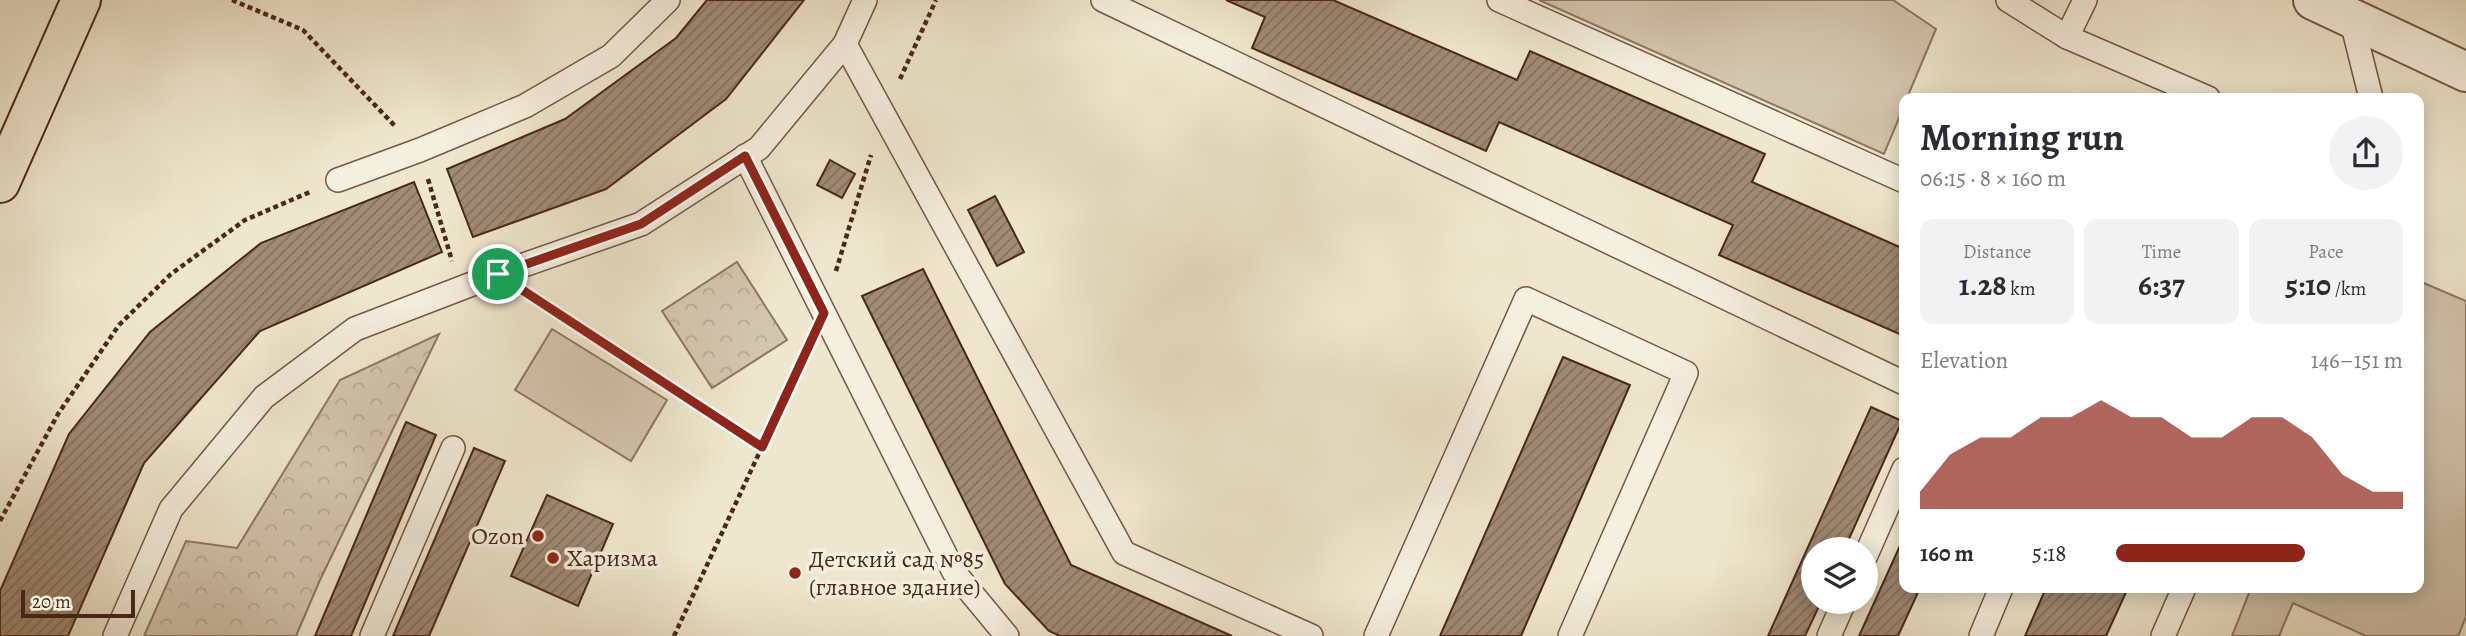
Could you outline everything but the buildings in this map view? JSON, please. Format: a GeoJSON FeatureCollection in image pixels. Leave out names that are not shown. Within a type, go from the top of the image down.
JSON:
{"type":"FeatureCollection","features":[{"type":"Feature","properties":{"kind":"main road"},"geometry":{"type":"LineString","coordinates":[[0,183],[81,0]]}},
{"type":"Feature","properties":{"kind":"street"},"geometry":{"type":"LineString","coordinates":[[2312,0],[2459,75]]}},
{"type":"Feature","properties":{"kind":"lane"},"geometry":{"type":"LineString","coordinates":[[338,180],[420,150],[525,106],[611,56],[668,0]]}},
{"type":"Feature","properties":{"kind":"lane"},"geometry":{"type":"LineString","coordinates":[[116,636],[171,509],[264,397],[355,329],[498,274],[641,224],[758,148],[845,44],[864,0]]}},
{"type":"Feature","properties":{"kind":"lane"},"geometry":{"type":"LineString","coordinates":[[1103,0],[1899,381]]}},
{"type":"Feature","properties":{"kind":"lane"},"geometry":{"type":"LineString","coordinates":[[1499,0],[1899,179]]}},
{"type":"Feature","properties":{"kind":"lane"},"geometry":{"type":"LineString","coordinates":[[2008,0],[2067,37],[2196,93]]}},
{"type":"Feature","properties":{"kind":"lane"},"geometry":{"type":"LineString","coordinates":[[2067,37],[2085,0]]}},
{"type":"Feature","properties":{"kind":"lane"},"geometry":{"type":"LineString","coordinates":[[2351,18],[2370,93]]}},
{"type":"Feature","properties":{"kind":"lane"},"geometry":{"type":"LineString","coordinates":[[845,44],[1124,553],[1311,636]]}},
{"type":"Feature","properties":{"kind":"lane"},"geometry":{"type":"LineString","coordinates":[[745,156],[954,572],[1007,636]]}},
{"type":"Feature","properties":{"kind":"lane"},"geometry":{"type":"LineString","coordinates":[[1376,636],[1525,299],[1686,373],[1570,636]]}},
{"type":"Feature","properties":{"kind":"lane"},"geometry":{"type":"LineString","coordinates":[[372,636],[453,448]]}},
{"type":"Feature","properties":{"kind":"lane"},"geometry":{"type":"LineString","coordinates":[[1874,537],[1899,479]]}},
{"type":"Feature","properties":{"kind":"lane"},"geometry":{"type":"LineString","coordinates":[[1981,636],[1999,593]]}},
{"type":"Feature","properties":{"kind":"lane"},"geometry":{"type":"LineString","coordinates":[[2163,636],[2182,593]]}},
{"type":"Feature","properties":{"kind":"lane"},"geometry":{"type":"LineString","coordinates":[[1829,636],[1839,614]]}},
{"type":"Feature","properties":{"kind":"path"},"geometry":{"type":"LineString","coordinates":[[232,0],[303,30],[420,150],[456,276],[498,274],[762,447]]}},
{"type":"Feature","properties":{"kind":"path"},"geometry":{"type":"LineString","coordinates":[[0,521],[58,414],[119,325],[171,274],[244,220],[338,180]]}},
{"type":"Feature","properties":{"kind":"path"},"geometry":{"type":"LineString","coordinates":[[674,636],[824,313]]}},
{"type":"Feature","properties":{"kind":"green space"},"geometry":{"type":"Polygon","coordinates":[[[1539,0],[1893,0],[1936,29],[1909,93],[1899,93],[1899,118],[1884,154],[1539,0]]]}},
{"type":"Feature","properties":{"kind":"green space"},"geometry":{"type":"Polygon","coordinates":[[[737,262],[787,340],[712,388],[662,311],[737,262]]]}},
{"type":"Feature","properties":{"kind":"green space"},"geometry":{"type":"Polygon","coordinates":[[[2424,283],[2466,301],[2466,617],[2458,636],[2366,636],[2293,603],[2279,636],[2232,636],[2249,593],[2424,593],[2424,283]]]}},
{"type":"Feature","properties":{"kind":"green space"},"geometry":{"type":"Polygon","coordinates":[[[552,329],[667,400],[631,461],[515,390],[552,329]]]}},
{"type":"Feature","properties":{"kind":"green space"},"geometry":{"type":"Polygon","coordinates":[[[439,334],[320,580],[296,636],[144,636],[186,541],[237,548],[340,380],[439,334]]]}},
{"type":"Feature","properties":{"kind":"place","name":"Ozon"},"geometry":{"type":"Point","coordinates":[538,536]}},
{"type":"Feature","properties":{"kind":"place","name":"Харизма"},"geometry":{"type":"Point","coordinates":[553,558]}},
{"type":"Feature","properties":{"kind":"place","name":"Детский сад №85 (главное здание)"},"geometry":{"type":"Point","coordinates":[795,573]}},
{"type":"Feature","properties":{"kind":"route"},"geometry":{"type":"LineString","coordinates":[[745,156],[824,313],[762,447],[498,274],[641,224],[745,156]]}}]}
